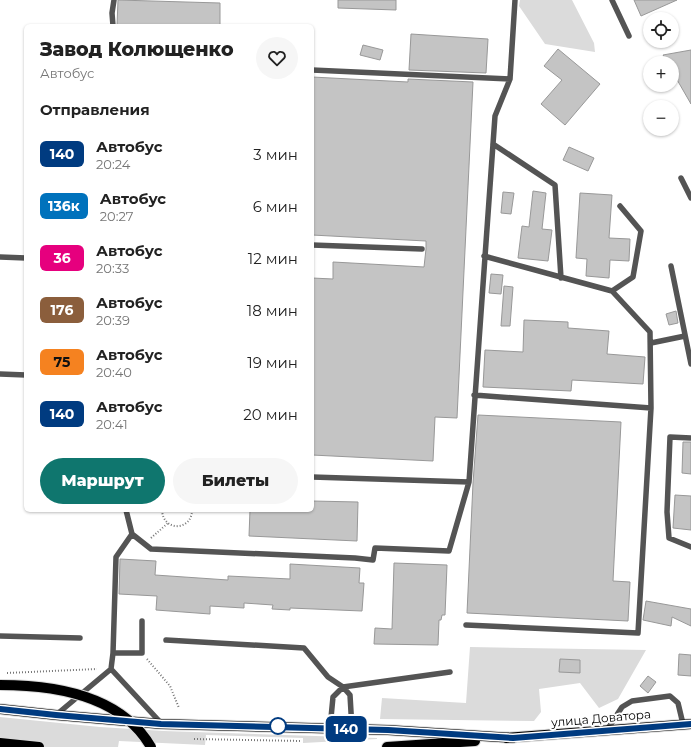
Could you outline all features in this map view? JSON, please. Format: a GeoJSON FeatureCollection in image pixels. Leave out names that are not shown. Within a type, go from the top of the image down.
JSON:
{"type":"FeatureCollection","features":[{"type":"Feature","properties":{"kind":"main road"},"geometry":{"type":"LineString","coordinates":[[0,685],[51,688],[92,699],[109,707],[127,719],[145,738],[151,747]]}},
{"type":"Feature","properties":{"kind":"main road"},"geometry":{"type":"LineString","coordinates":[[0,709],[161,724],[330,728],[513,738]]}},
{"type":"Feature","properties":{"kind":"main road","name":"улица Доватора"},"geometry":{"type":"LineString","coordinates":[[513,738],[688,722]]}},
{"type":"Feature","properties":{"kind":"main road"},"geometry":{"type":"LineString","coordinates":[[387,747],[513,738]]}},
{"type":"Feature","properties":{"kind":"main road"},"geometry":{"type":"LineString","coordinates":[[0,743],[39,747]]}},
{"type":"Feature","properties":{"kind":"lane"},"geometry":{"type":"LineString","coordinates":[[113,24],[112,13],[114,0]]}},
{"type":"Feature","properties":{"kind":"lane"},"geometry":{"type":"LineString","coordinates":[[126,512],[132,534],[151,548],[373,560],[375,548],[449,551],[469,482],[495,116],[510,79],[515,0]]}},
{"type":"Feature","properties":{"kind":"lane"},"geometry":{"type":"LineString","coordinates":[[612,0],[629,36]]}},
{"type":"Feature","properties":{"kind":"lane"},"geometry":{"type":"LineString","coordinates":[[314,70],[510,79]]}},
{"type":"Feature","properties":{"kind":"lane"},"geometry":{"type":"LineString","coordinates":[[493,144],[555,185],[561,278]]}},
{"type":"Feature","properties":{"kind":"lane"},"geometry":{"type":"LineString","coordinates":[[681,178],[691,198]]}},
{"type":"Feature","properties":{"kind":"lane"},"geometry":{"type":"LineString","coordinates":[[612,292],[633,277],[641,231],[620,206]]}},
{"type":"Feature","properties":{"kind":"lane"},"geometry":{"type":"LineString","coordinates":[[314,245],[422,250]]}},
{"type":"Feature","properties":{"kind":"lane"},"geometry":{"type":"LineString","coordinates":[[466,625],[638,633],[651,408],[650,332],[612,292],[484,256]]}},
{"type":"Feature","properties":{"kind":"lane"},"geometry":{"type":"LineString","coordinates":[[0,257],[24,258]]}},
{"type":"Feature","properties":{"kind":"lane"},"geometry":{"type":"LineString","coordinates":[[671,266],[691,364]]}},
{"type":"Feature","properties":{"kind":"lane"},"geometry":{"type":"LineString","coordinates":[[651,343],[685,336]]}},
{"type":"Feature","properties":{"kind":"lane"},"geometry":{"type":"LineString","coordinates":[[0,374],[24,375]]}},
{"type":"Feature","properties":{"kind":"lane"},"geometry":{"type":"LineString","coordinates":[[474,395],[651,408]]}},
{"type":"Feature","properties":{"kind":"lane"},"geometry":{"type":"LineString","coordinates":[[691,438],[670,437],[667,512],[669,538],[691,547]]}},
{"type":"Feature","properties":{"kind":"lane"},"geometry":{"type":"LineString","coordinates":[[314,477],[469,482]]}},
{"type":"Feature","properties":{"kind":"lane"},"geometry":{"type":"LineString","coordinates":[[56,715],[111,669],[113,653],[116,557],[132,534]]}},
{"type":"Feature","properties":{"kind":"lane"},"geometry":{"type":"LineString","coordinates":[[113,653],[142,653],[142,621]]}},
{"type":"Feature","properties":{"kind":"lane"},"geometry":{"type":"LineString","coordinates":[[0,636],[80,638]]}},
{"type":"Feature","properties":{"kind":"lane"},"geometry":{"type":"LineString","coordinates":[[166,640],[304,648],[328,677],[350,695],[352,729]]}},
{"type":"Feature","properties":{"kind":"lane"},"geometry":{"type":"LineString","coordinates":[[111,669],[161,724]]}},
{"type":"Feature","properties":{"kind":"lane"},"geometry":{"type":"LineString","coordinates":[[330,728],[333,696],[342,687],[450,672]]}},
{"type":"Feature","properties":{"kind":"lane"},"geometry":{"type":"LineString","coordinates":[[607,730],[622,707],[632,701],[670,696],[678,703],[688,722]]}},
{"type":"Feature","properties":{"kind":"path"},"geometry":{"type":"LineString","coordinates":[[162,512],[164,520],[172,526],[183,525],[190,519],[192,512]]}},
{"type":"Feature","properties":{"kind":"path"},"geometry":{"type":"LineString","coordinates":[[144,544],[168,523]]}},
{"type":"Feature","properties":{"kind":"path"},"geometry":{"type":"LineString","coordinates":[[142,653],[170,686],[178,708]]}},
{"type":"Feature","properties":{"kind":"path"},"geometry":{"type":"LineString","coordinates":[[0,674],[111,669]]}},
{"type":"Feature","properties":{"kind":"path"},"geometry":{"type":"LineString","coordinates":[[194,739],[302,741]]}},
{"type":"Feature","properties":{"kind":"shaded area"},"geometry":{"type":"Polygon","coordinates":[[[520,0],[572,0],[594,43],[595,52],[545,44],[519,6],[520,0]]]}},
{"type":"Feature","properties":{"kind":"shaded area"},"geometry":{"type":"Polygon","coordinates":[[[470,647],[646,650],[618,699],[599,708],[580,683],[539,689],[541,712],[534,721],[380,719],[382,698],[466,703],[470,647]]]}},
{"type":"Feature","properties":{"kind":"shaded area"},"geometry":{"type":"Polygon","coordinates":[[[0,717],[100,727],[164,731],[377,739],[303,743],[303,738],[206,735],[205,745],[119,741],[118,747],[0,747],[0,717]]]}},
{"type":"Feature","properties":{"kind":"building"},"geometry":{"type":"Polygon","coordinates":[[[118,0],[220,3],[220,24],[117,24],[118,0]]]}},
{"type":"Feature","properties":{"kind":"building"},"geometry":{"type":"Polygon","coordinates":[[[338,0],[396,0],[396,10],[338,8],[338,0]]]}},
{"type":"Feature","properties":{"kind":"building"},"geometry":{"type":"Polygon","coordinates":[[[634,0],[677,0],[650,12],[643,12],[643,15],[641,16],[634,0]]]}},
{"type":"Feature","properties":{"kind":"building"},"geometry":{"type":"Polygon","coordinates":[[[411,34],[488,39],[486,73],[409,70],[411,34]]]}},
{"type":"Feature","properties":{"kind":"building"},"geometry":{"type":"Polygon","coordinates":[[[363,45],[383,50],[380,60],[360,55],[363,45]]]}},
{"type":"Feature","properties":{"kind":"building"},"geometry":{"type":"Polygon","coordinates":[[[558,49],[600,84],[565,125],[541,104],[562,80],[544,66],[558,49]]]}},
{"type":"Feature","properties":{"kind":"building"},"geometry":{"type":"Polygon","coordinates":[[[691,50],[691,104],[679,83],[679,56],[663,55],[691,50]]]}},
{"type":"Feature","properties":{"kind":"building"},"geometry":{"type":"Polygon","coordinates":[[[314,77],[408,82],[408,79],[473,82],[457,418],[435,417],[433,461],[314,455],[314,278],[333,279],[333,262],[424,267],[426,241],[314,235],[314,77]]]}},
{"type":"Feature","properties":{"kind":"building"},"geometry":{"type":"Polygon","coordinates":[[[569,147],[594,158],[588,171],[563,160],[569,147]]]}},
{"type":"Feature","properties":{"kind":"building"},"geometry":{"type":"Polygon","coordinates":[[[533,191],[546,193],[542,229],[552,230],[548,261],[518,258],[522,226],[529,227],[533,191]]]}},
{"type":"Feature","properties":{"kind":"building"},"geometry":{"type":"Polygon","coordinates":[[[503,192],[514,193],[511,214],[501,213],[503,192]]]}},
{"type":"Feature","properties":{"kind":"building"},"geometry":{"type":"Polygon","coordinates":[[[580,193],[612,195],[609,238],[630,239],[629,261],[610,260],[609,278],[586,276],[587,259],[576,258],[580,193]]]}},
{"type":"Feature","properties":{"kind":"building"},"geometry":{"type":"Polygon","coordinates":[[[491,274],[503,275],[501,294],[489,293],[491,274]]]}},
{"type":"Feature","properties":{"kind":"building"},"geometry":{"type":"Polygon","coordinates":[[[504,286],[513,287],[510,326],[501,326],[504,286]]]}},
{"type":"Feature","properties":{"kind":"building"},"geometry":{"type":"Polygon","coordinates":[[[676,311],[678,323],[669,325],[666,314],[676,311]]]}},
{"type":"Feature","properties":{"kind":"building"},"geometry":{"type":"Polygon","coordinates":[[[524,320],[568,322],[568,328],[609,331],[607,354],[645,357],[643,384],[572,380],[571,391],[483,387],[485,350],[523,352],[524,320]]]}},
{"type":"Feature","properties":{"kind":"building"},"geometry":{"type":"Polygon","coordinates":[[[478,415],[621,422],[613,581],[630,582],[628,621],[467,613],[473,483],[478,415]]]}},
{"type":"Feature","properties":{"kind":"building"},"geometry":{"type":"Polygon","coordinates":[[[683,442],[691,442],[691,474],[682,473],[683,442]]]}},
{"type":"Feature","properties":{"kind":"building"},"geometry":{"type":"Polygon","coordinates":[[[675,495],[691,496],[691,530],[673,528],[675,495]]]}},
{"type":"Feature","properties":{"kind":"building"},"geometry":{"type":"Polygon","coordinates":[[[314,501],[358,502],[357,541],[249,536],[250,512],[314,512],[314,501]]]}},
{"type":"Feature","properties":{"kind":"building"},"geometry":{"type":"Polygon","coordinates":[[[120,559],[156,561],[155,575],[228,580],[228,576],[290,579],[290,564],[360,568],[359,583],[364,583],[362,611],[290,608],[290,610],[272,609],[273,605],[244,603],[244,608],[210,606],[210,614],[156,610],[157,596],[119,594],[120,559]]]}},
{"type":"Feature","properties":{"kind":"building"},"geometry":{"type":"Polygon","coordinates":[[[394,563],[447,565],[445,615],[442,615],[441,620],[439,620],[438,645],[374,644],[375,628],[392,629],[394,563]]]}},
{"type":"Feature","properties":{"kind":"building"},"geometry":{"type":"Polygon","coordinates":[[[646,601],[691,609],[691,626],[672,617],[671,626],[643,620],[646,601]]]}},
{"type":"Feature","properties":{"kind":"building"},"geometry":{"type":"Polygon","coordinates":[[[679,654],[691,655],[691,676],[678,675],[679,654]]]}},
{"type":"Feature","properties":{"kind":"building"},"geometry":{"type":"Polygon","coordinates":[[[560,659],[580,660],[580,673],[559,672],[560,659]]]}},
{"type":"Feature","properties":{"kind":"building"},"geometry":{"type":"Polygon","coordinates":[[[648,676],[656,682],[648,693],[640,686],[648,676]]]}},
{"type":"Feature","properties":{"kind":"bus line","name":"140"},"geometry":{"type":"LineString","coordinates":[[0,709],[161,724],[388,730],[513,738],[691,724]]}}]}
